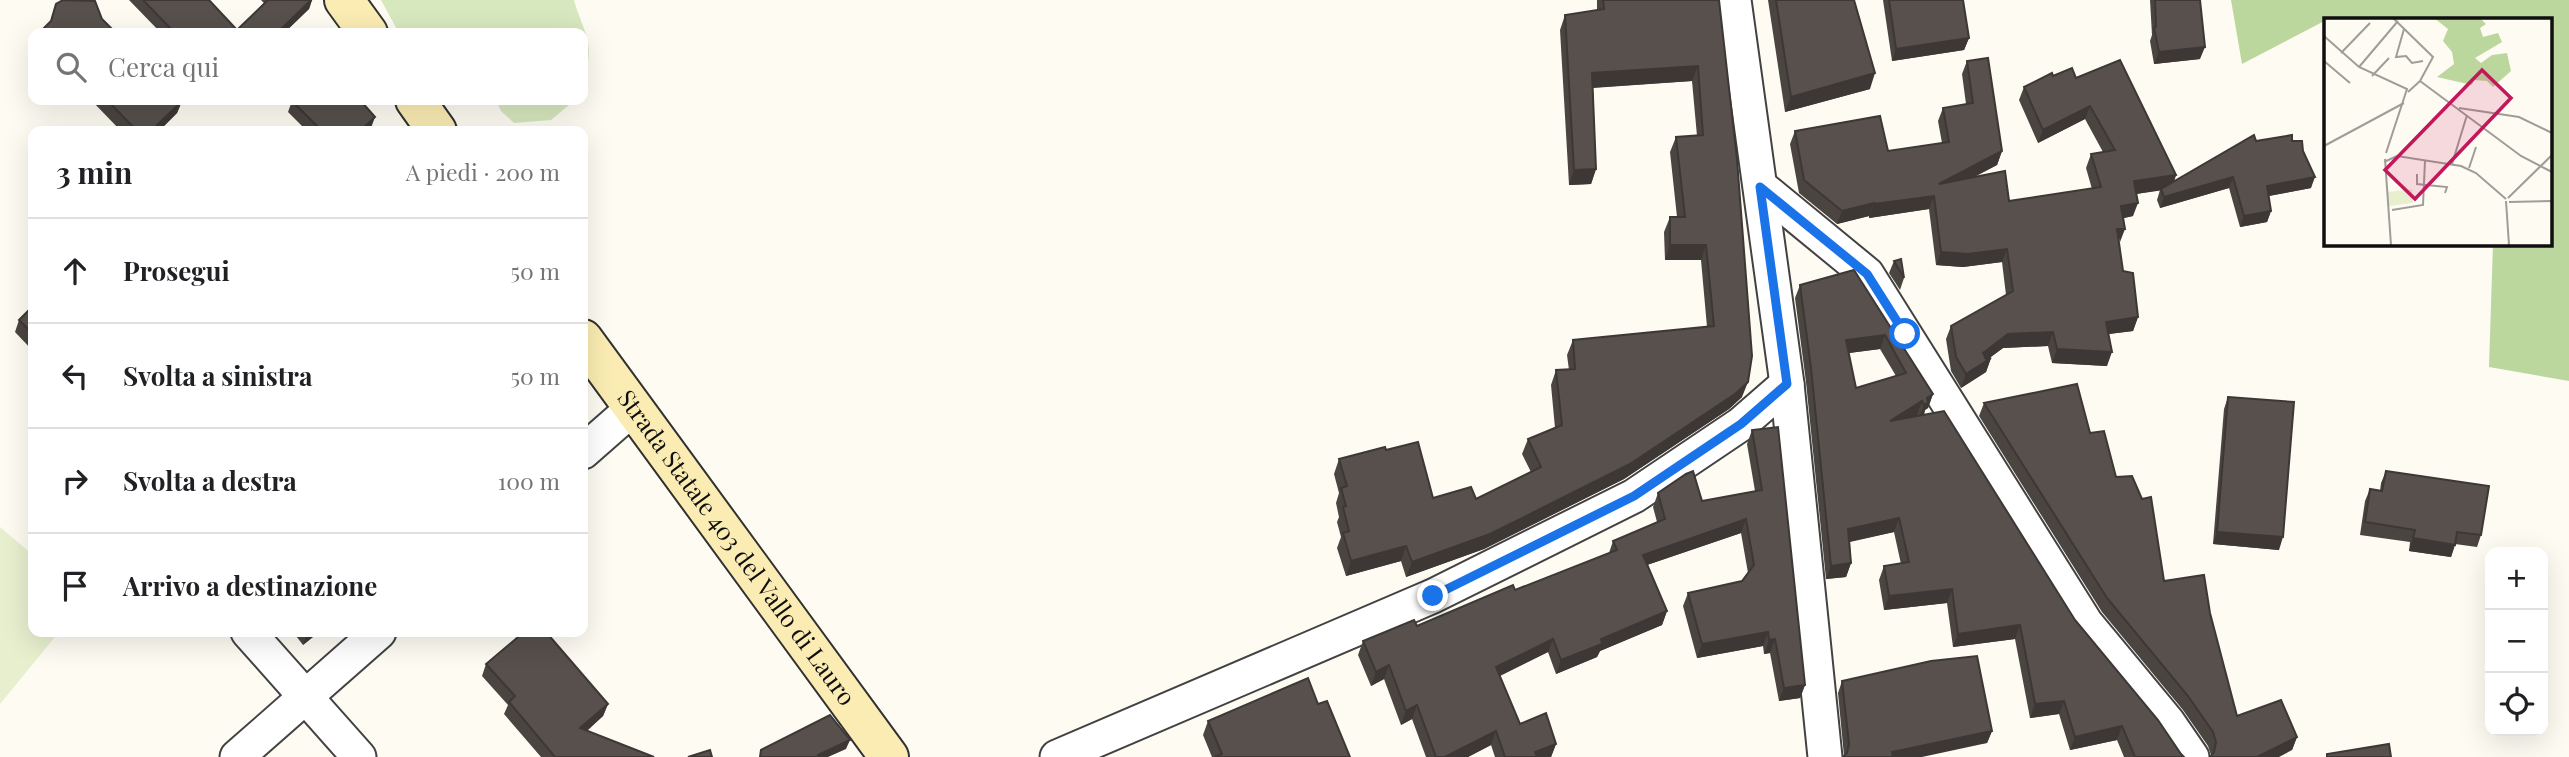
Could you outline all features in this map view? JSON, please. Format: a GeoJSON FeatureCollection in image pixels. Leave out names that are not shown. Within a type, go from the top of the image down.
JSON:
{"type":"FeatureCollection","features":[{"type":"Feature","properties":{"kind":"main road"},"geometry":{"type":"LineString","coordinates":[[344,0],[364,28]]}},
{"type":"Feature","properties":{"kind":"main road"},"geometry":{"type":"LineString","coordinates":[[419,105],[433,126]]}},
{"type":"Feature","properties":{"kind":"main road","name":"Strada Statale 403 del Vallo di Lauro"},"geometry":{"type":"LineString","coordinates":[[588,346],[890,757]]}},
{"type":"Feature","properties":{"kind":"street"},"geometry":{"type":"LineString","coordinates":[[1734,0],[1787,384],[1825,757]]}},
{"type":"Feature","properties":{"kind":"street"},"geometry":{"type":"LineString","coordinates":[[1760,187],[1867,274],[2086,623],[2168,722],[2192,757]]}},
{"type":"Feature","properties":{"kind":"street"},"geometry":{"type":"LineString","coordinates":[[1056,757],[1433,596],[1634,496],[1741,424],[1787,384]]}},
{"type":"Feature","properties":{"kind":"street"},"geometry":{"type":"LineString","coordinates":[[588,448],[632,409]]}},
{"type":"Feature","properties":{"kind":"street"},"geometry":{"type":"LineString","coordinates":[[252,637],[359,757]]}},
{"type":"Feature","properties":{"kind":"street"},"geometry":{"type":"LineString","coordinates":[[237,757],[373,637]]}},
{"type":"Feature","properties":{"kind":"green space"},"geometry":{"type":"Polygon","coordinates":[[[381,0],[574,0],[584,28],[396,28],[381,0]]]}},
{"type":"Feature","properties":{"kind":"green space"},"geometry":{"type":"Polygon","coordinates":[[[2231,0],[2569,0],[2569,381],[2489,367],[2493,245],[2552,245],[2552,18],[2324,18],[2324,21],[2242,64],[2231,0]]]}},
{"type":"Feature","properties":{"kind":"green space"},"geometry":{"type":"Polygon","coordinates":[[[498,105],[569,105],[551,120],[514,123],[498,105]]]}},
{"type":"Feature","properties":{"kind":"green space"},"geometry":{"type":"Polygon","coordinates":[[[0,527],[28,551],[28,637],[55,637],[0,704],[0,527]]]}},
{"type":"Feature","properties":{"kind":"building"},"geometry":{"type":"Polygon","coordinates":[[[63,0],[95,1],[102,19],[111,28],[44,28],[51,21],[56,4],[63,0]]]}},
{"type":"Feature","properties":{"kind":"building"},"geometry":{"type":"Polygon","coordinates":[[[143,0],[209,0],[235,28],[170,28],[143,0]]]}},
{"type":"Feature","properties":{"kind":"building"},"geometry":{"type":"Polygon","coordinates":[[[268,0],[311,0],[282,28],[239,28],[268,0]]]}},
{"type":"Feature","properties":{"kind":"building"},"geometry":{"type":"Polygon","coordinates":[[[1603,0],[1719,0],[1737,159],[1752,356],[1748,382],[1735,394],[1630,464],[1490,534],[1412,562],[1406,546],[1351,561],[1343,533],[1349,531],[1341,488],[1347,486],[1339,459],[1418,442],[1433,498],[1471,487],[1476,499],[1541,467],[1528,439],[1562,425],[1556,370],[1575,369],[1573,340],[1714,326],[1706,245],[1670,245],[1670,217],[1685,217],[1676,137],[1703,135],[1698,66],[1592,73],[1596,169],[1574,170],[1565,15],[1604,9],[1603,0]]]}},
{"type":"Feature","properties":{"kind":"building"},"geometry":{"type":"Polygon","coordinates":[[[1776,0],[1854,0],[1875,73],[1791,97],[1776,0]]]}},
{"type":"Feature","properties":{"kind":"building"},"geometry":{"type":"Polygon","coordinates":[[[1889,0],[1963,0],[1969,38],[1896,49],[1889,0]]]}},
{"type":"Feature","properties":{"kind":"building"},"geometry":{"type":"Polygon","coordinates":[[[2155,0],[2200,0],[2205,47],[2159,52],[2154,28],[2155,0]]]}},
{"type":"Feature","properties":{"kind":"building"},"geometry":{"type":"Polygon","coordinates":[[[1988,58],[2002,151],[1939,184],[2005,171],[2009,201],[2101,187],[2091,154],[2115,150],[2090,106],[2043,130],[2024,87],[2052,73],[2053,76],[2072,68],[2076,78],[2120,60],[2176,175],[2134,181],[2138,203],[2121,206],[2125,229],[2117,229],[2123,271],[2133,273],[2138,317],[2106,322],[2112,352],[2057,349],[2053,332],[2008,334],[1983,353],[1986,359],[1991,358],[1966,374],[1956,357],[1951,326],[2013,291],[2007,249],[1968,254],[1941,252],[1934,196],[1874,203],[1842,211],[1804,180],[1795,131],[1880,116],[1888,151],[1949,142],[1943,108],[1973,103],[1967,61],[1988,58]]]}},
{"type":"Feature","properties":{"kind":"building"},"geometry":{"type":"Polygon","coordinates":[[[112,105],[178,105],[156,126],[132,126],[112,105]]]}},
{"type":"Feature","properties":{"kind":"building"},"geometry":{"type":"Polygon","coordinates":[[[296,105],[364,105],[375,117],[365,126],[317,126],[296,105]]]}},
{"type":"Feature","properties":{"kind":"building"},"geometry":{"type":"Polygon","coordinates":[[[2254,135],[2256,141],[2292,135],[2292,141],[2302,141],[2303,151],[2315,177],[2267,186],[2271,211],[2244,216],[2233,177],[2164,197],[2161,189],[2254,135]]]}},
{"type":"Feature","properties":{"kind":"building"},"geometry":{"type":"Polygon","coordinates":[[[1901,259],[1904,278],[1894,261],[1901,259]]]}},
{"type":"Feature","properties":{"kind":"building"},"geometry":{"type":"Polygon","coordinates":[[[1854,270],[1933,394],[1927,398],[1928,403],[1924,405],[1922,401],[1890,421],[1944,411],[2075,620],[2158,720],[2184,757],[2135,757],[2122,726],[2075,737],[2064,701],[2035,704],[2020,625],[1958,634],[1952,589],[1889,596],[1884,566],[1909,562],[1899,518],[1848,529],[1851,563],[1831,566],[1800,285],[1854,270]],[[1885,335],[1846,340],[1856,388],[1906,373],[1885,335]]]}},
{"type":"Feature","properties":{"kind":"building"},"geometry":{"type":"Polygon","coordinates":[[[28,311],[28,329],[19,320],[28,311]]]}},
{"type":"Feature","properties":{"kind":"building"},"geometry":{"type":"Polygon","coordinates":[[[2077,384],[2090,433],[2104,431],[2116,477],[2132,476],[2142,499],[2151,497],[2164,581],[2204,575],[2210,613],[2237,716],[2281,700],[2297,737],[2257,757],[2210,757],[2216,742],[2213,732],[2188,696],[2107,598],[1984,403],[2077,384]]]}},
{"type":"Feature","properties":{"kind":"building"},"geometry":{"type":"Polygon","coordinates":[[[2228,397],[2294,402],[2283,537],[2217,532],[2228,397]]]}},
{"type":"Feature","properties":{"kind":"building"},"geometry":{"type":"Polygon","coordinates":[[[1778,427],[1805,685],[1784,688],[1775,639],[1769,640],[1768,632],[1702,644],[1688,593],[1742,581],[1754,565],[1746,519],[1643,555],[1667,611],[1601,639],[1602,644],[1561,660],[1553,639],[1496,667],[1520,724],[1546,713],[1556,744],[1535,752],[1537,757],[1505,757],[1496,731],[1445,757],[1436,757],[1417,705],[1406,711],[1389,665],[1376,672],[1363,641],[1414,620],[1417,626],[1513,585],[1515,590],[1617,550],[1613,541],[1665,519],[1658,493],[1693,471],[1702,501],[1762,490],[1752,430],[1778,427]]]}},
{"type":"Feature","properties":{"kind":"building"},"geometry":{"type":"Polygon","coordinates":[[[2386,471],[2489,486],[2481,535],[2457,532],[2455,545],[2413,538],[2415,530],[2365,522],[2370,489],[2382,491],[2386,471]]]}},
{"type":"Feature","properties":{"kind":"building"},"geometry":{"type":"Polygon","coordinates":[[[518,637],[550,637],[608,704],[580,728],[654,757],[555,757],[509,702],[515,696],[486,664],[518,637]]]}},
{"type":"Feature","properties":{"kind":"building"},"geometry":{"type":"Polygon","coordinates":[[[1977,656],[1992,731],[1892,752],[1893,757],[1843,757],[1849,744],[1842,681],[1931,661],[1977,656]]]}},
{"type":"Feature","properties":{"kind":"building"},"geometry":{"type":"Polygon","coordinates":[[[1308,678],[1318,704],[1327,701],[1350,757],[1215,757],[1222,754],[1208,721],[1308,678]]]}},
{"type":"Feature","properties":{"kind":"building"},"geometry":{"type":"Polygon","coordinates":[[[830,715],[850,740],[818,755],[819,757],[760,757],[761,750],[830,715]]]}},
{"type":"Feature","properties":{"kind":"building"},"geometry":{"type":"Polygon","coordinates":[[[2389,744],[2391,757],[2327,757],[2327,754],[2389,744]]]}},
{"type":"Feature","properties":{"kind":"building"},"geometry":{"type":"Polygon","coordinates":[[[710,750],[712,757],[688,757],[710,750]]]}},
{"type":"Feature","properties":{"kind":"route"},"geometry":{"type":"LineString","coordinates":[[1433,596],[1634,496],[1741,424],[1787,384],[1760,187],[1867,274],[1905,334]]}}]}
